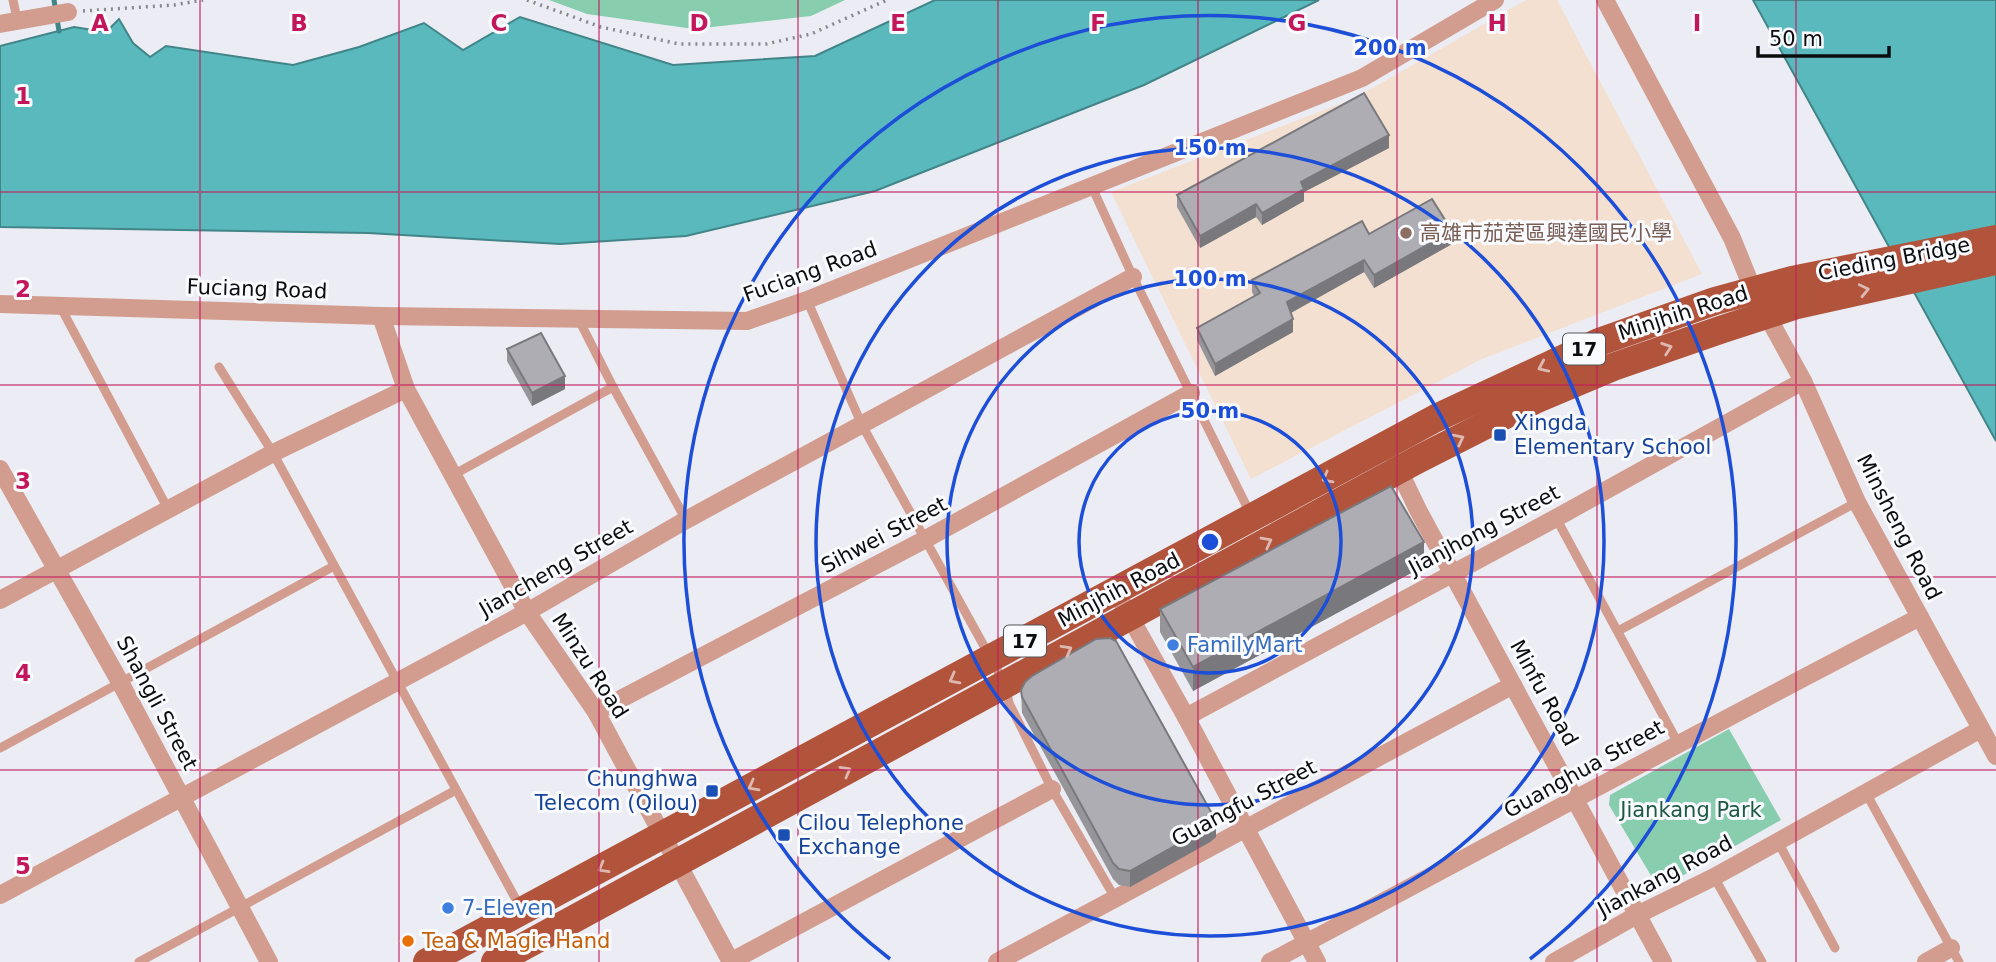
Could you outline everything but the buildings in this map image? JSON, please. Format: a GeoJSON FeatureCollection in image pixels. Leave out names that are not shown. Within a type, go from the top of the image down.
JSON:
{"type":"FeatureCollection","features":[{"type":"Feature","properties":{"kind":"main road","name":"Cieding Bridge"},"geometry":{"type":"LineString","coordinates":[[1795,292],[1996,239]]}},
{"type":"Feature","properties":{"kind":"main road","name":"Cieding Bridge"},"geometry":{"type":"LineString","coordinates":[[1795,292],[1996,261]]}},
{"type":"Feature","properties":{"kind":"main road","name":"Minjhih Road"},"geometry":{"type":"LineString","coordinates":[[426,962],[1253,519],[1436,418],[1599,342],[1753,290],[1795,292]]}},
{"type":"Feature","properties":{"kind":"main road","name":"Minjhih Road"},"geometry":{"type":"LineString","coordinates":[[495,962],[1130,616],[1537,399],[1612,367],[1767,315],[1795,292]]}},
{"type":"Feature","properties":{"kind":"street","name":"Fuciang Road"},"geometry":{"type":"LineString","coordinates":[[0,304],[381,316],[747,321],[807,300],[1362,78],[1495,0]]}},
{"type":"Feature","properties":{"kind":"street"},"geometry":{"type":"LineString","coordinates":[[1605,0],[1732,238],[1753,290],[1767,315]]}},
{"type":"Feature","properties":{"kind":"street"},"geometry":{"type":"LineString","coordinates":[[9,22],[68,12]]}},
{"type":"Feature","properties":{"kind":"street","name":"Jiancheng Street"},"geometry":{"type":"LineString","coordinates":[[0,895],[527,612],[686,520],[1133,277]]}},
{"type":"Feature","properties":{"kind":"street","name":"Minsheng Road"},"geometry":{"type":"LineString","coordinates":[[1767,315],[1803,381],[1857,502],[1996,756]]}},
{"type":"Feature","properties":{"kind":"street","name":"Minzu Road"},"geometry":{"type":"LineString","coordinates":[[381,316],[406,389],[527,612],[596,712],[731,962]]}},
{"type":"Feature","properties":{"kind":"street","name":"Jianjhong Street"},"geometry":{"type":"LineString","coordinates":[[1186,717],[1556,518],[1803,381]]}},
{"type":"Feature","properties":{"kind":"street"},"geometry":{"type":"LineString","coordinates":[[0,600],[273,453],[406,389]]}},
{"type":"Feature","properties":{"kind":"street","name":"Sihwei Street"},"geometry":{"type":"LineString","coordinates":[[596,712],[924,540],[1191,393]]}},
{"type":"Feature","properties":{"kind":"street","name":"Minfu Road"},"geometry":{"type":"LineString","coordinates":[[1387,445],[1662,962]]}},
{"type":"Feature","properties":{"kind":"street","name":"Shangli Street"},"geometry":{"type":"LineString","coordinates":[[0,469],[120,682],[268,962]]}},
{"type":"Feature","properties":{"kind":"street"},"geometry":{"type":"LineString","coordinates":[[1116,592],[1317,962]]}},
{"type":"Feature","properties":{"kind":"street","name":"Guanghua Street"},"geometry":{"type":"LineString","coordinates":[[1270,962],[1678,743],[1920,617]]}},
{"type":"Feature","properties":{"kind":"street","name":"Guangfu Street"},"geometry":{"type":"LineString","coordinates":[[997,962],[1513,685]]}},
{"type":"Feature","properties":{"kind":"street","name":"Jiankang Road"},"geometry":{"type":"LineString","coordinates":[[1554,962],[1981,729]]}},
{"type":"Feature","properties":{"kind":"street"},"geometry":{"type":"LineString","coordinates":[[731,962],[1052,789]]}},
{"type":"Feature","properties":{"kind":"street"},"geometry":{"type":"LineString","coordinates":[[1926,962],[1955,955]]}},
{"type":"Feature","properties":{"kind":"lane"},"geometry":{"type":"LineString","coordinates":[[9,22],[13,0]]}},
{"type":"Feature","properties":{"kind":"lane"},"geometry":{"type":"LineString","coordinates":[[1092,187],[1133,277],[1253,519]]}},
{"type":"Feature","properties":{"kind":"lane"},"geometry":{"type":"LineString","coordinates":[[807,300],[862,425],[992,659],[1005,684],[1009,704],[1052,789],[1115,898]]}},
{"type":"Feature","properties":{"kind":"lane"},"geometry":{"type":"LineString","coordinates":[[61,306],[168,509]]}},
{"type":"Feature","properties":{"kind":"lane"},"geometry":{"type":"LineString","coordinates":[[579,320],[686,520]]}},
{"type":"Feature","properties":{"kind":"lane"},"geometry":{"type":"LineString","coordinates":[[219,367],[273,453],[523,912]]}},
{"type":"Feature","properties":{"kind":"lane"},"geometry":{"type":"LineString","coordinates":[[453,475],[613,387]]}},
{"type":"Feature","properties":{"kind":"lane"},"geometry":{"type":"LineString","coordinates":[[1618,631],[1857,502]]}},
{"type":"Feature","properties":{"kind":"lane"},"geometry":{"type":"LineString","coordinates":[[1556,518],[1678,743]]}},
{"type":"Feature","properties":{"kind":"lane"},"geometry":{"type":"LineString","coordinates":[[0,748],[334,566]]}},
{"type":"Feature","properties":{"kind":"lane"},"geometry":{"type":"LineString","coordinates":[[139,962],[456,790]]}},
{"type":"Feature","properties":{"kind":"lane"},"geometry":{"type":"LineString","coordinates":[[1866,793],[1955,955]]}},
{"type":"Feature","properties":{"kind":"lane"},"geometry":{"type":"LineString","coordinates":[[1777,841],[1835,948]]}},
{"type":"Feature","properties":{"kind":"lane"},"geometry":{"type":"LineString","coordinates":[[1714,877],[1762,962]]}},
{"type":"Feature","properties":{"kind":"path"},"geometry":{"type":"LineString","coordinates":[[68,12],[174,5],[203,0]]}},
{"type":"Feature","properties":{"kind":"path"},"geometry":{"type":"LineString","coordinates":[[527,0],[601,27],[679,44],[766,44],[811,34],[887,0]]}},
{"type":"Feature","properties":{"kind":"shaded area","name":"高雄市茄萣區興達國民小學"},"geometry":{"type":"Polygon","coordinates":[[[1526,0],[1557,0],[1702,274],[1482,359],[1251,479],[1111,192],[1355,98],[1526,0]]]}},
{"type":"Feature","properties":{"kind":"green space"},"geometry":{"type":"Polygon","coordinates":[[[549,0],[845,0],[811,16],[694,29],[587,14],[549,0]]]}},
{"type":"Feature","properties":{"kind":"green space","name":"Jiankang Park"},"geometry":{"type":"Polygon","coordinates":[[[1729,729],[1781,820],[1659,889],[1609,805],[1610,795],[1729,729]]]}},
{"type":"Feature","properties":{"kind":"water"},"geometry":{"type":"Polygon","coordinates":[[[935,0],[1319,0],[1144,85],[875,191],[686,236],[560,244],[368,233],[0,227],[0,46],[74,27],[106,32],[119,19],[133,43],[150,57],[166,46],[293,65],[359,47],[424,23],[463,50],[520,17],[673,65],[815,56],[935,0]]]}},
{"type":"Feature","properties":{"kind":"water"},"geometry":{"type":"Polygon","coordinates":[[[1753,0],[1996,0],[1996,441],[1753,0]]]}},
{"type":"Feature","properties":{"kind":"waterway"},"geometry":{"type":"LineString","coordinates":[[54,0],[59,31]]}},
{"type":"Feature","properties":{"kind":"place","name":"高雄市茄萣區興達國民小學"},"geometry":{"type":"Point","coordinates":[1406,233]}},
{"type":"Feature","properties":{"kind":"place","name":"Xingda Elementary School"},"geometry":{"type":"Point","coordinates":[1500,435]}},
{"type":"Feature","properties":{"kind":"place","name":"FamilyMart"},"geometry":{"type":"Point","coordinates":[1173,645]}},
{"type":"Feature","properties":{"kind":"place","name":"Chunghwa Telecom (Qilou)"},"geometry":{"type":"Point","coordinates":[712,791]}},
{"type":"Feature","properties":{"kind":"place","name":"Cilou Telephone Exchange"},"geometry":{"type":"Point","coordinates":[784,835]}},
{"type":"Feature","properties":{"kind":"place","name":"7-Eleven"},"geometry":{"type":"Point","coordinates":[448,908]}},
{"type":"Feature","properties":{"kind":"place","name":"Tea & Magic Hand"},"geometry":{"type":"Point","coordinates":[408,941]}}]}
